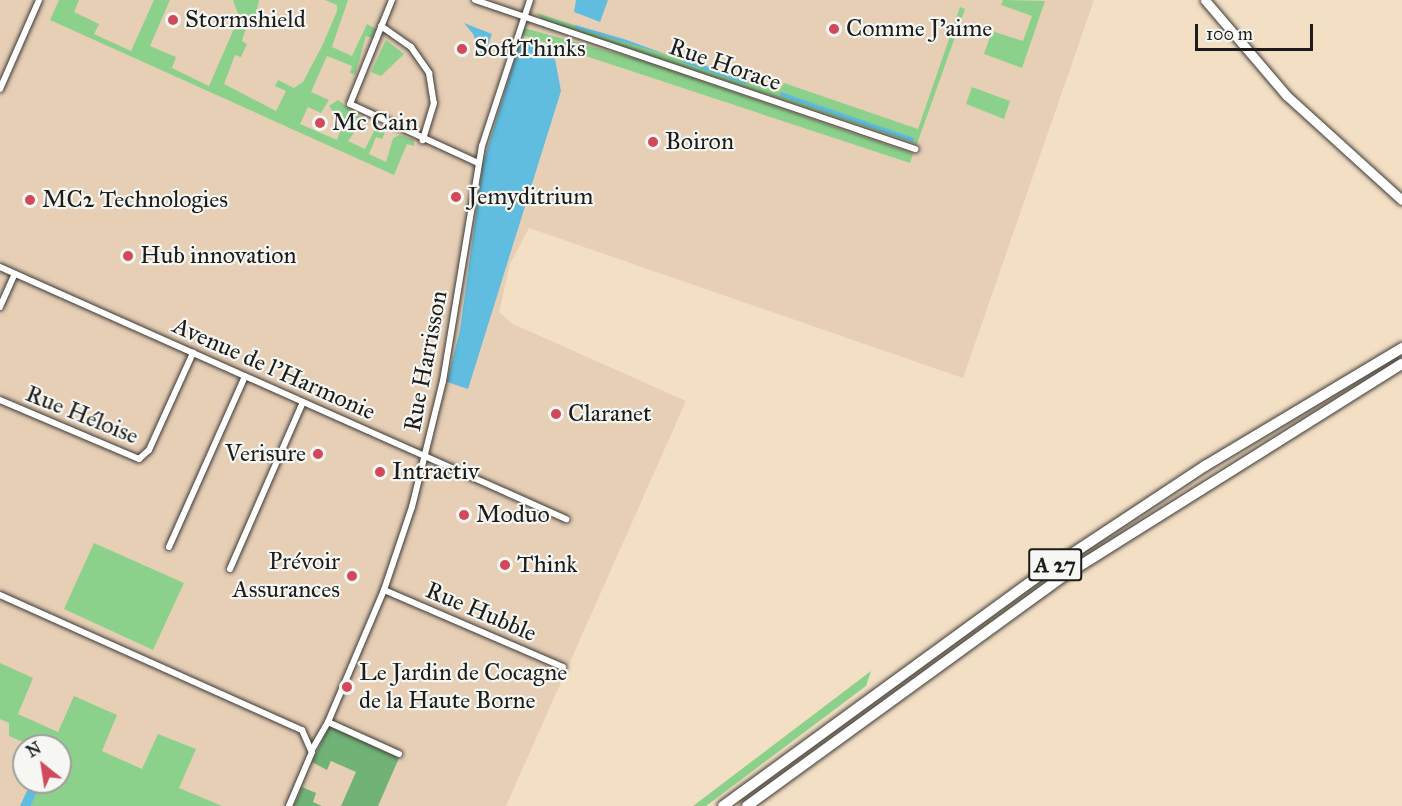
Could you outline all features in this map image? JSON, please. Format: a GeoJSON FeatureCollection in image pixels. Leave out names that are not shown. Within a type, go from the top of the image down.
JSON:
{"type":"FeatureCollection","features":[{"type":"Feature","properties":{"kind":"highway","name":"A 27"},"geometry":{"type":"LineString","coordinates":[[723,806],[1034,579],[1213,461],[1402,348]]}},
{"type":"Feature","properties":{"kind":"highway","name":"A 27"},"geometry":{"type":"LineString","coordinates":[[747,806],[1079,565],[1402,364]]}},
{"type":"Feature","properties":{"kind":"street"},"geometry":{"type":"LineString","coordinates":[[0,88],[39,0]]}},
{"type":"Feature","properties":{"kind":"street"},"geometry":{"type":"LineString","coordinates":[[392,0],[350,104],[423,140],[478,163]]}},
{"type":"Feature","properties":{"kind":"street","name":"Rue Horace"},"geometry":{"type":"LineString","coordinates":[[475,0],[522,19],[915,149]]}},
{"type":"Feature","properties":{"kind":"street","name":"Rue Harrisson"},"geometry":{"type":"LineString","coordinates":[[289,806],[312,748],[328,722],[384,590],[425,456],[452,333],[478,163],[522,19],[530,0]]}},
{"type":"Feature","properties":{"kind":"street"},"geometry":{"type":"LineString","coordinates":[[1205,0],[1303,111],[1402,200]]}},
{"type":"Feature","properties":{"kind":"street"},"geometry":{"type":"LineString","coordinates":[[381,26],[411,47],[429,74],[434,103],[423,140]]}},
{"type":"Feature","properties":{"kind":"street","name":"Avenue de l'Harmonie"},"geometry":{"type":"LineString","coordinates":[[0,267],[566,519]]}},
{"type":"Feature","properties":{"kind":"street"},"geometry":{"type":"LineString","coordinates":[[0,307],[15,274]]}},
{"type":"Feature","properties":{"kind":"street","name":"Rue Héloise"},"geometry":{"type":"LineString","coordinates":[[0,400],[139,459],[149,450],[193,353]]}},
{"type":"Feature","properties":{"kind":"street"},"geometry":{"type":"LineString","coordinates":[[169,547],[245,376]]}},
{"type":"Feature","properties":{"kind":"street"},"geometry":{"type":"LineString","coordinates":[[230,569],[303,402]]}},
{"type":"Feature","properties":{"kind":"street","name":"Rue Hubble"},"geometry":{"type":"LineString","coordinates":[[384,590],[563,667]]}},
{"type":"Feature","properties":{"kind":"street"},"geometry":{"type":"LineString","coordinates":[[0,595],[293,725],[312,748]]}},
{"type":"Feature","properties":{"kind":"street"},"geometry":{"type":"LineString","coordinates":[[328,722],[399,754]]}},
{"type":"Feature","properties":{"kind":"shaded area"},"geometry":{"type":"Polygon","coordinates":[[[0,0],[1094,0],[963,378],[529,228],[510,264],[499,312],[513,324],[686,401],[506,806],[0,806],[0,0]]]}},
{"type":"Feature","properties":{"kind":"green space"},"geometry":{"type":"Polygon","coordinates":[[[59,0],[79,0],[74,12],[99,24],[94,34],[131,51],[154,0],[170,0],[150,46],[176,57],[172,68],[209,86],[239,17],[233,0],[259,0],[254,23],[248,21],[242,41],[247,44],[241,57],[235,55],[224,84],[276,111],[286,91],[275,86],[278,80],[294,88],[303,82],[323,44],[337,11],[337,5],[325,0],[348,0],[332,47],[352,56],[367,24],[376,29],[372,38],[366,36],[355,75],[350,73],[352,66],[327,56],[311,92],[329,100],[321,113],[308,107],[300,124],[337,140],[342,124],[329,106],[338,100],[364,120],[348,141],[365,149],[375,129],[385,133],[382,139],[376,137],[369,154],[386,162],[393,138],[400,135],[414,140],[414,146],[407,144],[394,175],[50,20],[59,0]]]}},
{"type":"Feature","properties":{"kind":"green space"},"geometry":{"type":"Polygon","coordinates":[[[1003,0],[1045,1],[1022,68],[984,54],[992,31],[1023,41],[1032,16],[1001,5],[1003,0]]]}},
{"type":"Feature","properties":{"kind":"green space"},"geometry":{"type":"Polygon","coordinates":[[[960,7],[965,9],[917,144],[543,20],[537,13],[779,91],[784,83],[918,129],[960,7]]]}},
{"type":"Feature","properties":{"kind":"green space"},"geometry":{"type":"Polygon","coordinates":[[[524,28],[637,59],[913,154],[910,163],[522,35],[524,28]]]}},
{"type":"Feature","properties":{"kind":"green space"},"geometry":{"type":"Polygon","coordinates":[[[386,40],[404,54],[381,76],[371,72],[386,40]]]}},
{"type":"Feature","properties":{"kind":"green space"},"geometry":{"type":"Polygon","coordinates":[[[972,87],[1010,101],[1004,119],[966,104],[972,87]]]}},
{"type":"Feature","properties":{"kind":"green space"},"geometry":{"type":"Polygon","coordinates":[[[94,543],[184,583],[153,650],[64,609],[94,543]]]}},
{"type":"Feature","properties":{"kind":"green space"},"geometry":{"type":"Polygon","coordinates":[[[0,663],[33,678],[18,714],[58,732],[74,696],[117,715],[102,751],[142,769],[158,734],[196,749],[179,788],[222,806],[31,806],[36,794],[72,794],[72,734],[12,734],[12,737],[9,736],[9,723],[0,719],[0,663]]]}},
{"type":"Feature","properties":{"kind":"green space"},"geometry":{"type":"Polygon","coordinates":[[[871,671],[866,686],[706,806],[693,806],[871,671]]]}},
{"type":"Feature","properties":{"kind":"green space"},"geometry":{"type":"Polygon","coordinates":[[[329,726],[399,758],[378,806],[341,806],[356,772],[331,761],[327,770],[312,762],[329,726]]]}},
{"type":"Feature","properties":{"kind":"green space"},"geometry":{"type":"Polygon","coordinates":[[[302,787],[316,793],[313,802],[322,806],[294,806],[302,787]]]}},
{"type":"Feature","properties":{"kind":"water"},"geometry":{"type":"Polygon","coordinates":[[[576,0],[608,0],[600,22],[574,12],[576,0]]]}},
{"type":"Feature","properties":{"kind":"water"},"geometry":{"type":"Polygon","coordinates":[[[464,23],[492,34],[483,59],[473,34],[464,23]]]}},
{"type":"Feature","properties":{"kind":"water"},"geometry":{"type":"Polygon","coordinates":[[[575,25],[624,39],[668,55],[575,28],[575,25]]]}},
{"type":"Feature","properties":{"kind":"water"},"geometry":{"type":"Polygon","coordinates":[[[521,39],[555,59],[561,91],[468,389],[447,382],[460,330],[483,163],[521,39]]]}},
{"type":"Feature","properties":{"kind":"water"},"geometry":{"type":"Polygon","coordinates":[[[684,58],[747,80],[745,84],[682,62],[684,58]]]}},
{"type":"Feature","properties":{"kind":"water"},"geometry":{"type":"Polygon","coordinates":[[[781,92],[914,138],[913,142],[780,96],[781,92]]]}},
{"type":"Feature","properties":{"kind":"water"},"geometry":{"type":"Polygon","coordinates":[[[26,794],[36,794],[31,806],[20,806],[26,794]]]}},
{"type":"Feature","properties":{"kind":"place","name":"Stormshield"},"geometry":{"type":"Point","coordinates":[173,20]}},
{"type":"Feature","properties":{"kind":"place","name":"Comme J'aime"},"geometry":{"type":"Point","coordinates":[834,29]}},
{"type":"Feature","properties":{"kind":"place","name":"SoftThinks"},"geometry":{"type":"Point","coordinates":[462,49]}},
{"type":"Feature","properties":{"kind":"place","name":"Mc Cain"},"geometry":{"type":"Point","coordinates":[320,123]}},
{"type":"Feature","properties":{"kind":"place","name":"Boiron"},"geometry":{"type":"Point","coordinates":[653,142]}},
{"type":"Feature","properties":{"kind":"place","name":"Jemyditrium"},"geometry":{"type":"Point","coordinates":[456,197]}},
{"type":"Feature","properties":{"kind":"place","name":"MC2 Technologies"},"geometry":{"type":"Point","coordinates":[30,200]}},
{"type":"Feature","properties":{"kind":"place","name":"Hub innovation"},"geometry":{"type":"Point","coordinates":[128,256]}},
{"type":"Feature","properties":{"kind":"place","name":"Claranet"},"geometry":{"type":"Point","coordinates":[556,414]}},
{"type":"Feature","properties":{"kind":"place","name":"Verisure"},"geometry":{"type":"Point","coordinates":[318,454]}},
{"type":"Feature","properties":{"kind":"place","name":"Intractiv"},"geometry":{"type":"Point","coordinates":[380,472]}},
{"type":"Feature","properties":{"kind":"place","name":"Moduo"},"geometry":{"type":"Point","coordinates":[464,515]}},
{"type":"Feature","properties":{"kind":"place","name":"Think"},"geometry":{"type":"Point","coordinates":[505,565]}},
{"type":"Feature","properties":{"kind":"place","name":"Prévoir Assurances"},"geometry":{"type":"Point","coordinates":[352,576]}},
{"type":"Feature","properties":{"kind":"place","name":"Le Jardin de Cocagne de la Haute Borne"},"geometry":{"type":"Point","coordinates":[347,687]}}]}
